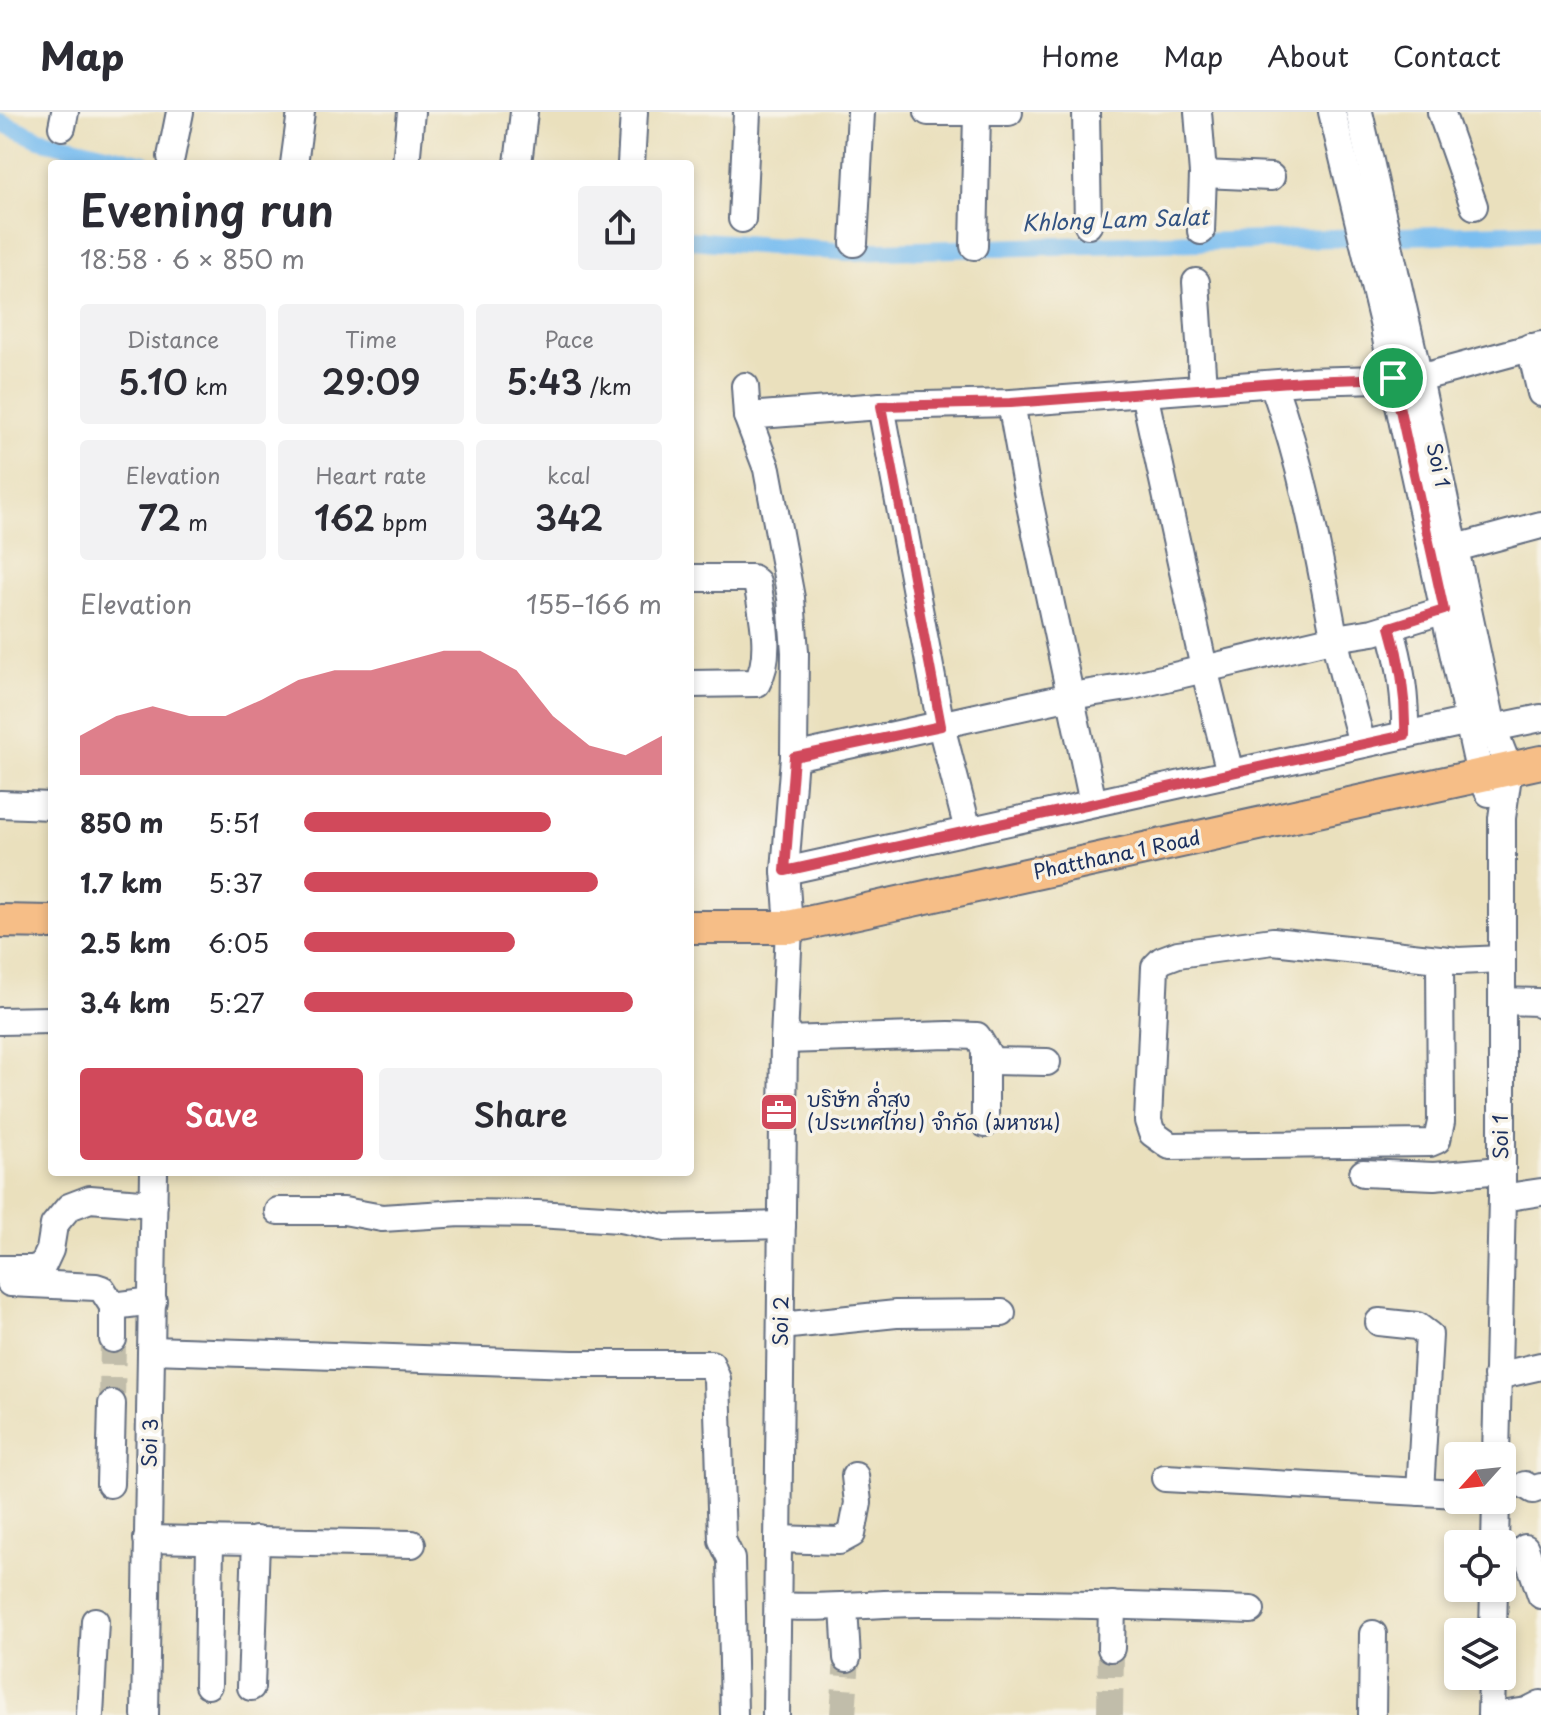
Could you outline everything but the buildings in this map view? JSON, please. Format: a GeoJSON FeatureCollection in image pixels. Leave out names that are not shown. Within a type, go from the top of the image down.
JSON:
{"type":"FeatureCollection","features":[{"type":"Feature","properties":{"kind":"main road","name":"Phatthana 1 Road"},"geometry":{"type":"LineString","coordinates":[[694,927],[789,927],[1541,762]]}},
{"type":"Feature","properties":{"kind":"main road"},"geometry":{"type":"LineString","coordinates":[[0,921],[48,922]]}},
{"type":"Feature","properties":{"kind":"street"},"geometry":{"type":"LineString","coordinates":[[171,157],[180,112]]}},
{"type":"Feature","properties":{"kind":"street"},"geometry":{"type":"LineString","coordinates":[[295,160],[301,112]]}},
{"type":"Feature","properties":{"kind":"street"},"geometry":{"type":"LineString","coordinates":[[406,160],[411,112]]}},
{"type":"Feature","properties":{"kind":"street"},"geometry":{"type":"LineString","coordinates":[[518,160],[524,112]]}},
{"type":"Feature","properties":{"kind":"street"},"geometry":{"type":"LineString","coordinates":[[631,160],[634,112]]}},
{"type":"Feature","properties":{"kind":"street"},"geometry":{"type":"LineString","coordinates":[[742,219],[747,112]]}},
{"type":"Feature","properties":{"kind":"street"},"geometry":{"type":"LineString","coordinates":[[854,243],[861,112]]}},
{"type":"Feature","properties":{"kind":"street"},"geometry":{"type":"LineString","coordinates":[[928,112],[1009,112]]}},
{"type":"Feature","properties":{"kind":"street"},"geometry":{"type":"LineString","coordinates":[[1086,112],[1088,225]]}},
{"type":"Feature","properties":{"kind":"street"},"geometry":{"type":"LineString","coordinates":[[1198,112],[1203,174],[1201,231]]}},
{"type":"Feature","properties":{"kind":"street"},"geometry":{"type":"LineString","coordinates":[[794,757],[1071,696],[1128,687],[1390,627],[1455,607],[1406,378],[1381,312],[1332,112]]}},
{"type":"Feature","properties":{"kind":"street","name":"Soi 1"},"geometry":{"type":"LineString","coordinates":[[1359,112],[1406,378],[1456,548],[1455,607],[1502,818],[1502,1198],[1496,1442]]}},
{"type":"Feature","properties":{"kind":"street"},"geometry":{"type":"LineString","coordinates":[[1441,112],[1474,206]]}},
{"type":"Feature","properties":{"kind":"street"},"geometry":{"type":"LineString","coordinates":[[974,246],[977,113]]}},
{"type":"Feature","properties":{"kind":"street"},"geometry":{"type":"LineString","coordinates":[[1203,174],[1271,177]]}},
{"type":"Feature","properties":{"kind":"street"},"geometry":{"type":"LineString","coordinates":[[1196,282],[1203,388]]}},
{"type":"Feature","properties":{"kind":"street"},"geometry":{"type":"LineString","coordinates":[[747,416],[1406,378],[1536,346],[1541,393]]}},
{"type":"Feature","properties":{"kind":"street"},"geometry":{"type":"LineString","coordinates":[[1273,384],[1310,506],[1335,638],[1362,744]]}},
{"type":"Feature","properties":{"kind":"street","name":"Soi 2"},"geometry":{"type":"LineString","coordinates":[[745,386],[747,416],[767,469],[791,598],[795,652],[794,757],[785,871],[789,927],[784,1040],[776,1715]]}},
{"type":"Feature","properties":{"kind":"street"},"geometry":{"type":"LineString","coordinates":[[1144,393],[1230,773]]}},
{"type":"Feature","properties":{"kind":"street"},"geometry":{"type":"LineString","coordinates":[[1011,403],[1093,803]]}},
{"type":"Feature","properties":{"kind":"street"},"geometry":{"type":"LineString","coordinates":[[881,406],[941,726],[968,830]]}},
{"type":"Feature","properties":{"kind":"street"},"geometry":{"type":"LineString","coordinates":[[1456,548],[1541,525]]}},
{"type":"Feature","properties":{"kind":"street"},"geometry":{"type":"LineString","coordinates":[[694,578],[752,578],[757,582],[765,650],[764,671],[757,683],[694,684]]}},
{"type":"Feature","properties":{"kind":"street"},"geometry":{"type":"LineString","coordinates":[[1390,627],[1399,656],[1406,702],[1405,735]]}},
{"type":"Feature","properties":{"kind":"street"},"geometry":{"type":"LineString","coordinates":[[785,871],[1405,735],[1541,718]]}},
{"type":"Feature","properties":{"kind":"street"},"geometry":{"type":"LineString","coordinates":[[0,804],[48,806]]}},
{"type":"Feature","properties":{"kind":"street"},"geometry":{"type":"LineString","coordinates":[[1440,959],[1441,1122],[1437,1140],[1430,1143],[1170,1146],[1152,1133],[1148,1121],[1155,967],[1162,960],[1214,947],[1273,941],[1440,959],[1502,959]]}},
{"type":"Feature","properties":{"kind":"street"},"geometry":{"type":"LineString","coordinates":[[1502,1001],[1538,1002],[1541,1005]]}},
{"type":"Feature","properties":{"kind":"street"},"geometry":{"type":"LineString","coordinates":[[0,1021],[48,1020]]}},
{"type":"Feature","properties":{"kind":"street"},"geometry":{"type":"LineString","coordinates":[[784,1040],[977,1036],[992,1061],[1047,1062]]}},
{"type":"Feature","properties":{"kind":"street"},"geometry":{"type":"LineString","coordinates":[[985,1053],[985,1124]]}},
{"type":"Feature","properties":{"kind":"street"},"geometry":{"type":"LineString","coordinates":[[1363,1173],[1434,1176],[1501,1170]]}},
{"type":"Feature","properties":{"kind":"street","name":"Soi 3"},"geometry":{"type":"LineString","coordinates":[[145,1715],[154,1176]]}},
{"type":"Feature","properties":{"kind":"street"},"geometry":{"type":"LineString","coordinates":[[1502,1198],[1541,1192]]}},
{"type":"Feature","properties":{"kind":"street"},"geometry":{"type":"LineString","coordinates":[[0,1269],[33,1269],[43,1265],[50,1250],[54,1225],[69,1207],[90,1199],[154,1204]]}},
{"type":"Feature","properties":{"kind":"street"},"geometry":{"type":"LineString","coordinates":[[278,1211],[344,1211],[382,1218],[461,1213],[537,1214],[620,1219],[665,1228],[782,1225]]}},
{"type":"Feature","properties":{"kind":"street"},"geometry":{"type":"LineString","coordinates":[[0,1283],[102,1289],[113,1306],[113,1339]]}},
{"type":"Feature","properties":{"kind":"street"},"geometry":{"type":"LineString","coordinates":[[113,1306],[153,1301]]}},
{"type":"Feature","properties":{"kind":"street"},"geometry":{"type":"LineString","coordinates":[[781,1326],[896,1314],[1002,1313]]}},
{"type":"Feature","properties":{"kind":"street"},"geometry":{"type":"LineString","coordinates":[[1379,1322],[1417,1326],[1429,1335],[1420,1492]]}},
{"type":"Feature","properties":{"kind":"street"},"geometry":{"type":"LineString","coordinates":[[152,1350],[573,1364],[711,1364],[717,1379],[722,1540],[731,1559],[734,1715]]}},
{"type":"Feature","properties":{"kind":"street"},"geometry":{"type":"LineString","coordinates":[[1497,1376],[1541,1366]]}},
{"type":"Feature","properties":{"kind":"street"},"geometry":{"type":"LineString","coordinates":[[110,1484],[112,1404]]}},
{"type":"Feature","properties":{"kind":"street"},"geometry":{"type":"LineString","coordinates":[[778,1539],[839,1541],[852,1534],[858,1503],[855,1476]]}},
{"type":"Feature","properties":{"kind":"street"},"geometry":{"type":"LineString","coordinates":[[1165,1478],[1444,1493]]}},
{"type":"Feature","properties":{"kind":"street"},"geometry":{"type":"LineString","coordinates":[[147,1539],[412,1544]]}},
{"type":"Feature","properties":{"kind":"street"},"geometry":{"type":"LineString","coordinates":[[208,1685],[210,1540]]}},
{"type":"Feature","properties":{"kind":"street"},"geometry":{"type":"LineString","coordinates":[[251,1687],[256,1540]]}},
{"type":"Feature","properties":{"kind":"street"},"geometry":{"type":"LineString","coordinates":[[1525,1548],[1541,1595]]}},
{"type":"Feature","properties":{"kind":"street"},"geometry":{"type":"LineString","coordinates":[[778,1606],[921,1603],[1251,1610]]}},
{"type":"Feature","properties":{"kind":"street"},"geometry":{"type":"LineString","coordinates":[[1111,1648],[1112,1605]]}},
{"type":"Feature","properties":{"kind":"street"},"geometry":{"type":"LineString","coordinates":[[844,1607],[847,1658]]}},
{"type":"Feature","properties":{"kind":"street"},"geometry":{"type":"LineString","coordinates":[[90,1715],[95,1621]]}},
{"type":"Feature","properties":{"kind":"street"},"geometry":{"type":"LineString","coordinates":[[1372,1715],[1373,1634]]}},
{"type":"Feature","properties":{"kind":"street"},"geometry":{"type":"LineString","coordinates":[[1491,1715],[1492,1690]]}},
{"type":"Feature","properties":{"kind":"street"},"geometry":{"type":"LineString","coordinates":[[1501,1715],[1527,1711],[1541,1704]]}},
{"type":"Feature","properties":{"kind":"waterway","name":"Khlong Lam Salat"},"geometry":{"type":"LineString","coordinates":[[0,122],[39,139],[127,160]]}},
{"type":"Feature","properties":{"kind":"waterway","name":"Khlong Lam Salat"},"geometry":{"type":"LineString","coordinates":[[694,240],[849,252],[1541,232]]}},
{"type":"Feature","properties":{"kind":"tunnel"},"geometry":{"type":"LineString","coordinates":[[112,1404],[113,1339]]}},
{"type":"Feature","properties":{"kind":"tunnel"},"geometry":{"type":"LineString","coordinates":[[1110,1715],[1111,1648]]}},
{"type":"Feature","properties":{"kind":"tunnel"},"geometry":{"type":"LineString","coordinates":[[843,1715],[847,1658]]}},
{"type":"Feature","properties":{"kind":"place","name":"บริษัท ล่ำสูง (ประเทศไทย) จำกัด (มหาชน)"},"geometry":{"type":"Point","coordinates":[779,1112]}},
{"type":"Feature","properties":{"kind":"route"},"geometry":{"type":"LineString","coordinates":[[1393,378],[1444,610],[1390,627],[1399,656],[1406,702],[1405,735],[785,871],[794,757],[941,726],[881,406],[1011,403],[1304,381],[1393,378]]}}]}
